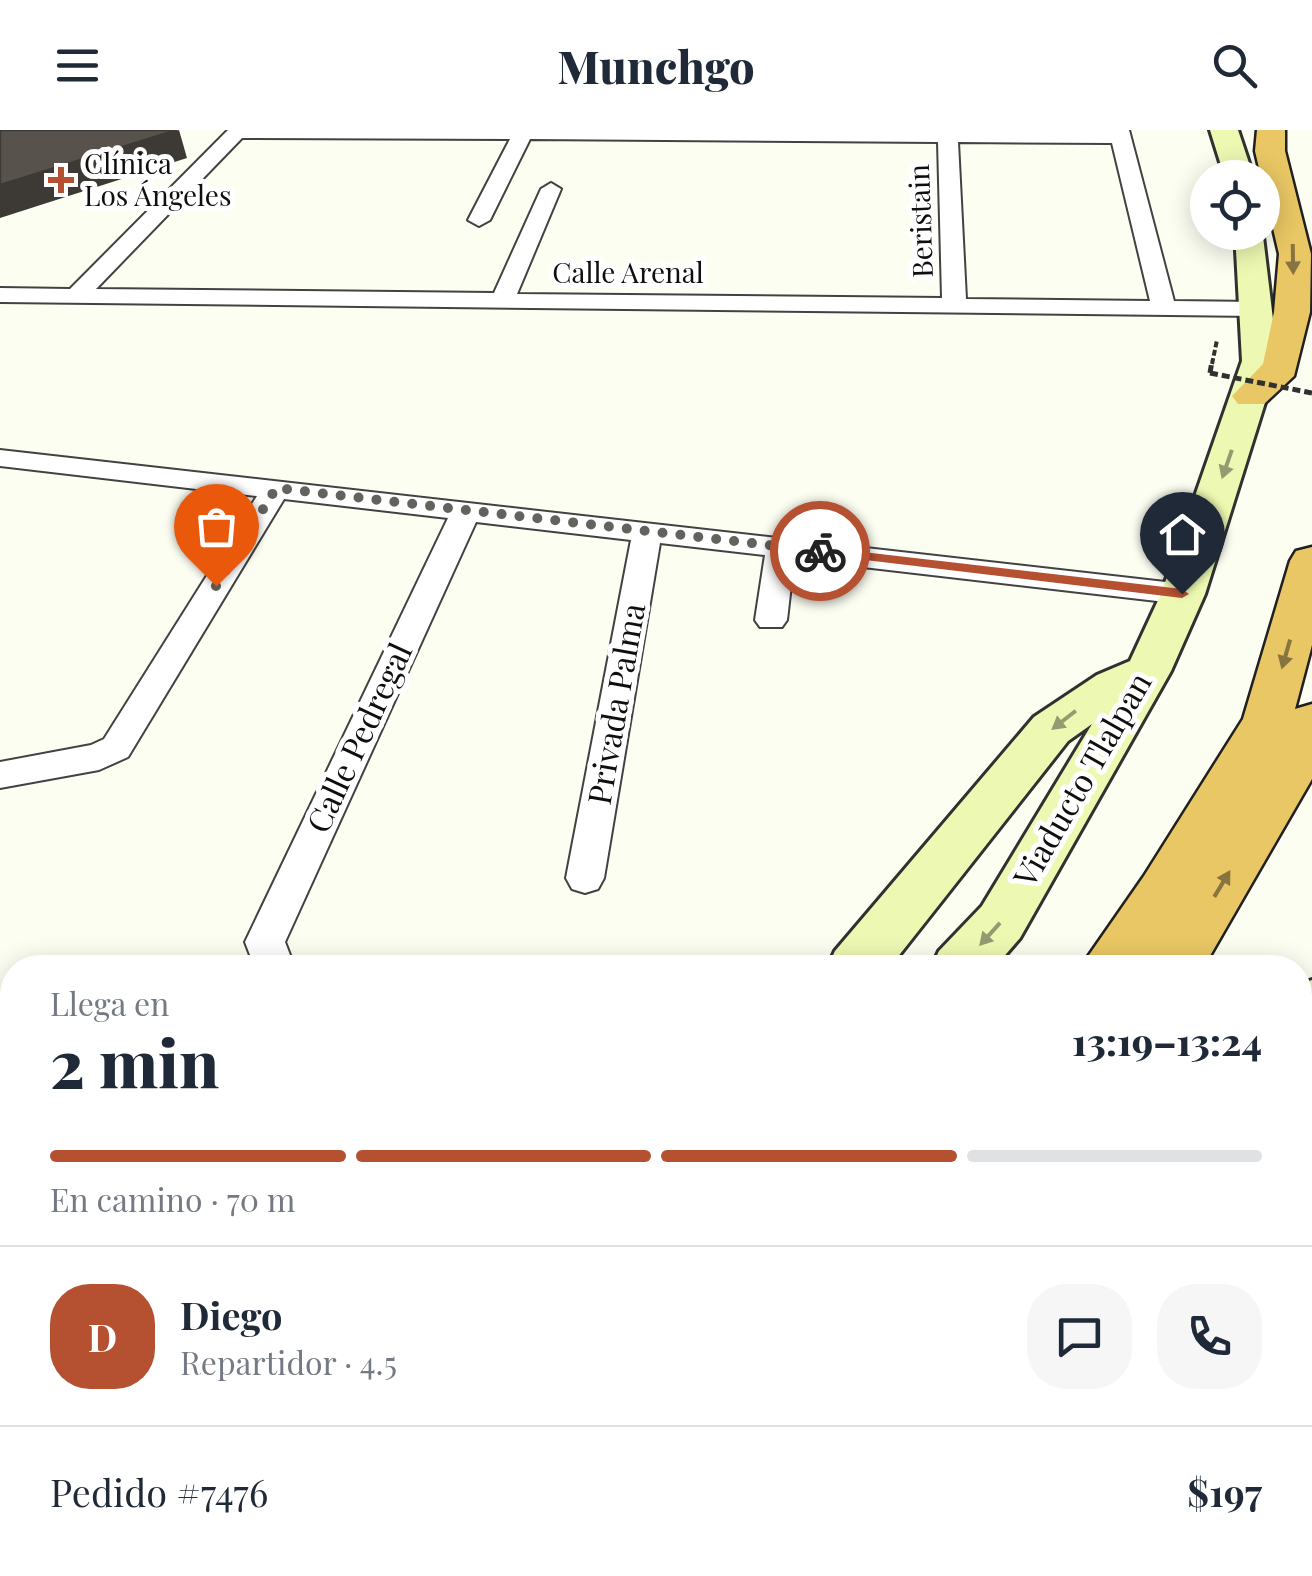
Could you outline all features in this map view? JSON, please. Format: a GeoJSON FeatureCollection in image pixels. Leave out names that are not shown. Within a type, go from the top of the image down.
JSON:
{"type":"FeatureCollection","features":[{"type":"Feature","properties":{"kind":"highway"},"geometry":{"type":"LineString","coordinates":[[1251,396],[1280,368],[1292,312],[1295,254],[1270,151],[1271,130]]}},
{"type":"Feature","properties":{"kind":"highway"},"geometry":{"type":"LineString","coordinates":[[1281,130],[1305,173],[1312,199]]}},
{"type":"Feature","properties":{"kind":"highway"},"geometry":{"type":"LineString","coordinates":[[1118,955],[1164,892],[1267,721],[1312,561]]}},
{"type":"Feature","properties":{"kind":"highway"},"geometry":{"type":"LineString","coordinates":[[1179,955],[1304,748],[1312,722]]}},
{"type":"Feature","properties":{"kind":"main road"},"geometry":{"type":"LineString","coordinates":[[1224,130],[1234,160]]}},
{"type":"Feature","properties":{"kind":"main road","name":"Viaducto Tlalpan"},"geometry":{"type":"LineString","coordinates":[[971,955],[1001,922],[1148,671],[1182,594],[1260,360],[1251,250]]}},
{"type":"Feature","properties":{"kind":"main road"},"geometry":{"type":"LineString","coordinates":[[865,955],[1051,730],[1113,687],[1148,671]]}},
{"type":"Feature","properties":{"kind":"street"},"geometry":{"type":"LineString","coordinates":[[77,296],[237,132],[948,136],[1120,133],[1164,305]]}},
{"type":"Feature","properties":{"kind":"street"},"geometry":{"type":"LineString","coordinates":[[479,220],[524,134]]}},
{"type":"Feature","properties":{"kind":"street","name":"Beristain"},"geometry":{"type":"LineString","coordinates":[[948,136],[954,304]]}},
{"type":"Feature","properties":{"kind":"street"},"geometry":{"type":"LineString","coordinates":[[502,302],[551,189]]}},
{"type":"Feature","properties":{"kind":"street","name":"Calle Arenal"},"geometry":{"type":"LineString","coordinates":[[0,295],[1256,309]]}},
{"type":"Feature","properties":{"kind":"street"},"geometry":{"type":"LineString","coordinates":[[0,458],[1182,594]]}},
{"type":"Feature","properties":{"kind":"street"},"geometry":{"type":"LineString","coordinates":[[0,775],[99,757],[116,748],[276,488]]}},
{"type":"Feature","properties":{"kind":"street","name":"Calle Pedregal"},"geometry":{"type":"LineString","coordinates":[[270,955],[265,942],[467,509]]}},
{"type":"Feature","properties":{"kind":"street","name":"Privada Palma"},"geometry":{"type":"LineString","coordinates":[[586,878],[648,530]]}},
{"type":"Feature","properties":{"kind":"street"},"geometry":{"type":"LineString","coordinates":[[771,620],[781,547]]}},
{"type":"Feature","properties":{"kind":"path"},"geometry":{"type":"LineString","coordinates":[[1219,330],[1210,373],[1312,393]]}},
{"type":"Feature","properties":{"kind":"building"},"geometry":{"type":"Polygon","coordinates":[[[0,130],[177,130],[0,185],[0,130]]]}},
{"type":"Feature","properties":{"kind":"way so far"},"geometry":{"type":"LineString","coordinates":[[216,586],[276,488],[820,551]]}},
{"type":"Feature","properties":{"kind":"place","name":"Clínica Los Ángeles"},"geometry":{"type":"Point","coordinates":[61,180]}},
{"type":"Feature","properties":{"kind":"route"},"geometry":{"type":"LineString","coordinates":[[820,551],[1182,594]]}}]}
